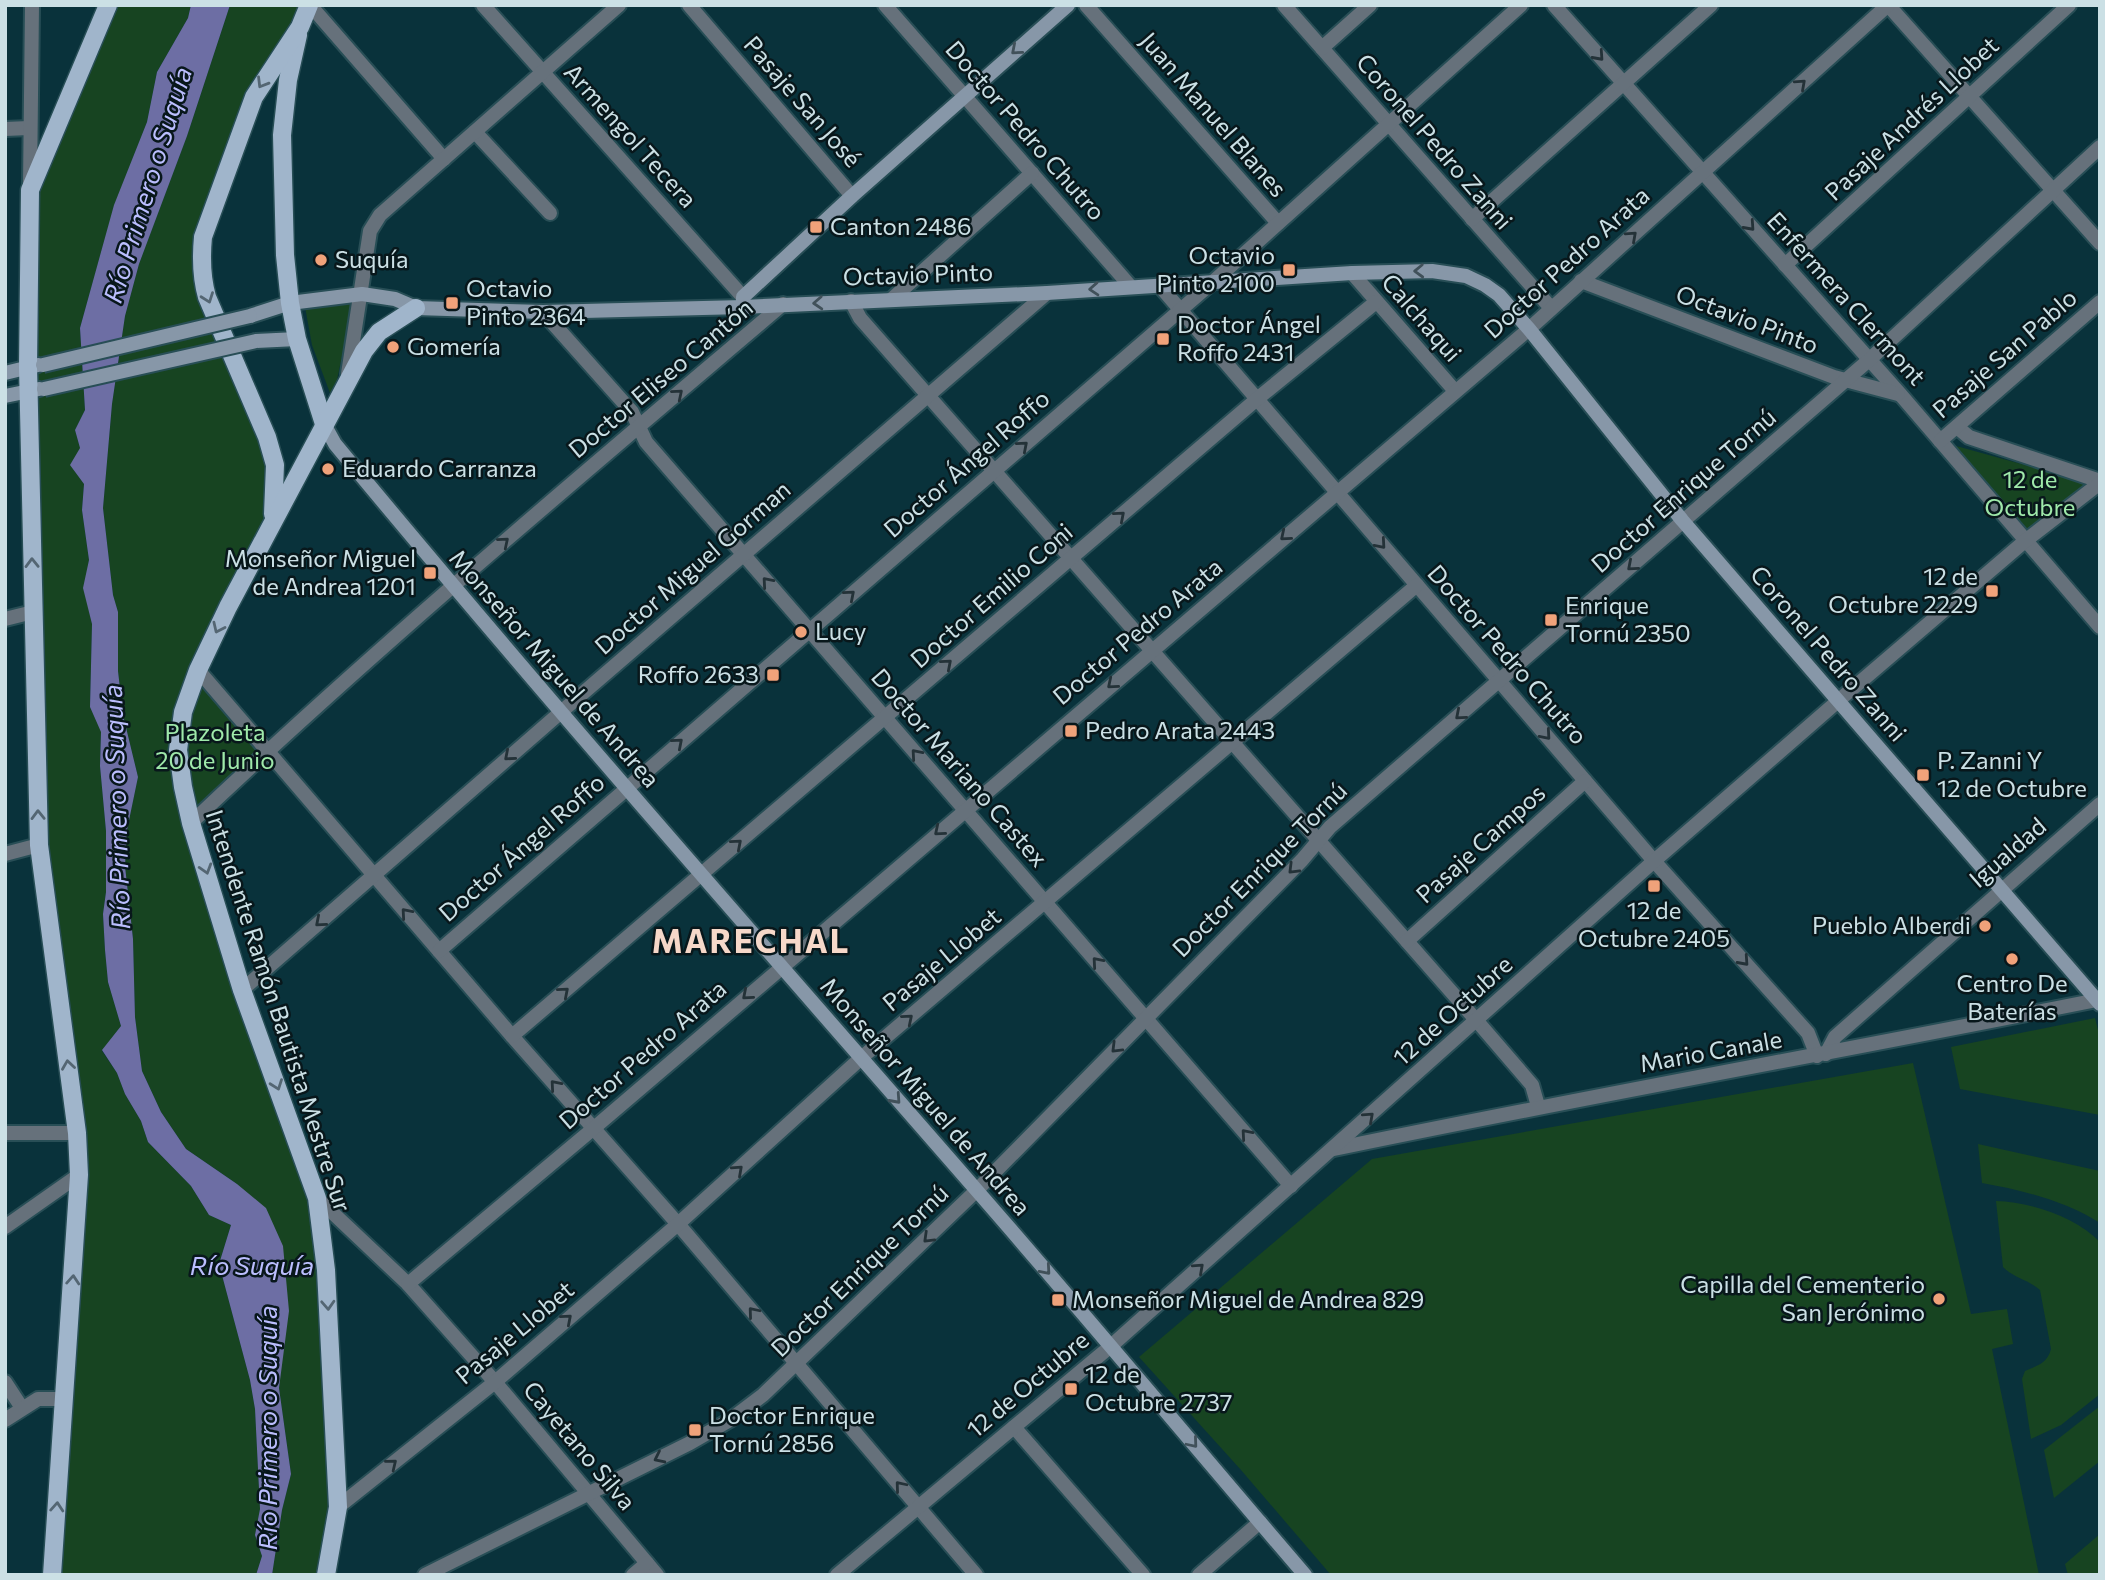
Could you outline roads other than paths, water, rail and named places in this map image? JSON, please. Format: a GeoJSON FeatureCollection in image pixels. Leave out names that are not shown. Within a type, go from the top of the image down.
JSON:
{"type":"FeatureCollection","features":[{"type":"Feature","properties":{"kind":"main road"},"geometry":{"type":"LineString","coordinates":[[52,1575],[79,1175],[77,1133],[38,845],[33,612],[36,366],[30,190],[108,5]]}},
{"type":"Feature","properties":{"kind":"main road","name":"Intendente Ramón Bautista Mestre Sur"},"geometry":{"type":"LineString","coordinates":[[272,524],[275,465],[267,437],[207,297],[201,278],[201,260],[203,237],[254,97],[300,27],[310,5]]}},
{"type":"Feature","properties":{"kind":"main road","name":"Doctor Eliseo Cantón"},"geometry":{"type":"LineString","coordinates":[[743,302],[852,196],[1068,5]]}},
{"type":"Feature","properties":{"kind":"main road","name":"Intendente Ramón Bautista Mestre Sur"},"geometry":{"type":"LineString","coordinates":[[300,27],[288,80],[282,135],[285,255],[290,303],[298,338],[324,424],[198,670],[183,712],[178,750],[191,822],[242,990],[317,1198],[326,1270],[338,1507],[329,1572]]}},
{"type":"Feature","properties":{"kind":"main road","name":"Octavio Pinto"},"geometry":{"type":"LineString","coordinates":[[5,373],[250,316],[290,303],[362,294],[396,299],[416,308],[543,312],[743,302],[783,304],[1047,293],[1352,273],[1433,271],[1466,276],[1485,285],[1499,295],[1529,329]]}},
{"type":"Feature","properties":{"kind":"main road"},"geometry":{"type":"LineString","coordinates":[[324,424],[363,351],[379,332],[416,308]]}},
{"type":"Feature","properties":{"kind":"main road","name":"Coronel Pedro Zanni"},"geometry":{"type":"LineString","coordinates":[[1529,329],[1682,520],[2098,1002]]}},
{"type":"Feature","properties":{"kind":"main road"},"geometry":{"type":"LineString","coordinates":[[5,396],[256,341],[298,338]]}},
{"type":"Feature","properties":{"kind":"main road","name":"Monseñor Miguel de Andrea"},"geometry":{"type":"LineString","coordinates":[[324,424],[335,444],[453,586],[780,967],[977,1190],[1305,1575]]}},
{"type":"Feature","properties":{"kind":"street"},"geometry":{"type":"LineString","coordinates":[[30,190],[32,5]]}},
{"type":"Feature","properties":{"kind":"street"},"geometry":{"type":"LineString","coordinates":[[310,5],[443,159]]}},
{"type":"Feature","properties":{"kind":"street","name":"Armengol Tecera"},"geometry":{"type":"LineString","coordinates":[[484,5],[743,302]]}},
{"type":"Feature","properties":{"kind":"street"},"geometry":{"type":"LineString","coordinates":[[346,384],[370,231],[380,215],[619,5]]}},
{"type":"Feature","properties":{"kind":"street","name":"Pasaje San José"},"geometry":{"type":"LineString","coordinates":[[689,5],[852,196]]}},
{"type":"Feature","properties":{"kind":"street","name":"Doctor Pedro Chutro"},"geometry":{"type":"LineString","coordinates":[[885,5],[1131,287]]}},
{"type":"Feature","properties":{"kind":"street","name":"Juan Manuel Blanes"},"geometry":{"type":"LineString","coordinates":[[1086,5],[1278,223]]}},
{"type":"Feature","properties":{"kind":"street","name":"Coronel Pedro Zanni"},"geometry":{"type":"LineString","coordinates":[[1284,5],[1552,308]]}},
{"type":"Feature","properties":{"kind":"street"},"geometry":{"type":"LineString","coordinates":[[1322,48],[1370,5]]}},
{"type":"Feature","properties":{"kind":"street","name":"Doctor Ángel Roffo"},"geometry":{"type":"LineString","coordinates":[[439,951],[1214,281],[1521,5]]}},
{"type":"Feature","properties":{"kind":"street","name":"Enfermera Clermont"},"geometry":{"type":"LineString","coordinates":[[1554,5],[1900,394],[2100,627]]}},
{"type":"Feature","properties":{"kind":"street"},"geometry":{"type":"LineString","coordinates":[[1472,219],[1711,5]]}},
{"type":"Feature","properties":{"kind":"street"},"geometry":{"type":"LineString","coordinates":[[1888,5],[2100,243]]}},
{"type":"Feature","properties":{"kind":"street","name":"Doctor Pedro Arata"},"geometry":{"type":"LineString","coordinates":[[408,1284],[1529,329],[1888,5]]}},
{"type":"Feature","properties":{"kind":"street","name":"Pasaje Andrés Llobet"},"geometry":{"type":"LineString","coordinates":[[1785,265],[2069,5]]}},
{"type":"Feature","properties":{"kind":"street"},"geometry":{"type":"LineString","coordinates":[[5,129],[29,128]]}},
{"type":"Feature","properties":{"kind":"street"},"geometry":{"type":"LineString","coordinates":[[475,132],[550,213]]}},
{"type":"Feature","properties":{"kind":"street","name":"Doctor Enrique Tornú"},"geometry":{"type":"LineString","coordinates":[[425,1575],[690,1443],[730,1420],[763,1395],[977,1190],[1302,859],[1329,827],[1869,360],[2100,147]]}},
{"type":"Feature","properties":{"kind":"street"},"geometry":{"type":"LineString","coordinates":[[892,299],[1032,173]]}},
{"type":"Feature","properties":{"kind":"street","name":"Calchaqui"},"geometry":{"type":"LineString","coordinates":[[1352,273],[1455,391]]}},
{"type":"Feature","properties":{"kind":"street","name":"Octavio Pinto"},"geometry":{"type":"LineString","coordinates":[[1581,281],[1846,380],[1900,394]]}},
{"type":"Feature","properties":{"kind":"street","name":"Doctor Pedro Chutro"},"geometry":{"type":"LineString","coordinates":[[1159,285],[1654,861],[1808,1033],[1822,1055]]}},
{"type":"Feature","properties":{"kind":"street","name":"Doctor Miguel Gorman"},"geometry":{"type":"LineString","coordinates":[[242,990],[1047,293]]}},
{"type":"Feature","properties":{"kind":"street"},"geometry":{"type":"LineString","coordinates":[[850,301],[860,318],[1532,1085],[1538,1107]]}},
{"type":"Feature","properties":{"kind":"street","name":"Doctor Emilio Coni"},"geometry":{"type":"LineString","coordinates":[[512,1036],[1257,399],[1376,302]]}},
{"type":"Feature","properties":{"kind":"street","name":"Pasaje San Pablo"},"geometry":{"type":"LineString","coordinates":[[1940,441],[2100,302]]}},
{"type":"Feature","properties":{"kind":"street","name":"Doctor Eliseo Cantón"},"geometry":{"type":"LineString","coordinates":[[191,822],[453,586],[783,304]]}},
{"type":"Feature","properties":{"kind":"street","name":"Doctor Mariano Castex"},"geometry":{"type":"LineString","coordinates":[[543,312],[632,412],[646,442],[1291,1186]]}},
{"type":"Feature","properties":{"kind":"street"},"geometry":{"type":"LineString","coordinates":[[1956,427],[1969,437],[2100,482]]}},
{"type":"Feature","properties":{"kind":"street","name":"12 de Octubre"},"geometry":{"type":"LineString","coordinates":[[838,1575],[1111,1346],[1654,861],[1838,701],[2025,541],[2100,482]]}},
{"type":"Feature","properties":{"kind":"street","name":"Pasaje Llobet"},"geometry":{"type":"LineString","coordinates":[[338,1507],[495,1382],[678,1224],[860,1059],[1417,585]]}},
{"type":"Feature","properties":{"kind":"street"},"geometry":{"type":"LineString","coordinates":[[5,619],[33,612]]}},
{"type":"Feature","properties":{"kind":"street"},"geometry":{"type":"LineString","coordinates":[[198,670],[512,1036],[678,1224],[976,1575]]}},
{"type":"Feature","properties":{"kind":"street","name":"Pasaje Campos"},"geometry":{"type":"LineString","coordinates":[[1406,941],[1585,781]]}},
{"type":"Feature","properties":{"kind":"street","name":"Igualdad"},"geometry":{"type":"LineString","coordinates":[[1822,1055],[1835,1037],[2100,804]]}},
{"type":"Feature","properties":{"kind":"street"},"geometry":{"type":"LineString","coordinates":[[5,854],[38,845]]}},
{"type":"Feature","properties":{"kind":"street","name":"Mario Canale"},"geometry":{"type":"LineString","coordinates":[[1333,1149],[1538,1107],[2098,1002]]}},
{"type":"Feature","properties":{"kind":"street"},"geometry":{"type":"LineString","coordinates":[[5,1133],[77,1133]]}},
{"type":"Feature","properties":{"kind":"street"},"geometry":{"type":"LineString","coordinates":[[5,1227],[79,1175]]}},
{"type":"Feature","properties":{"kind":"street","name":"Cayetano Silva"},"geometry":{"type":"LineString","coordinates":[[317,1198],[408,1284],[495,1382],[657,1575]]}},
{"type":"Feature","properties":{"kind":"street"},"geometry":{"type":"LineString","coordinates":[[5,1382],[22,1408]]}},
{"type":"Feature","properties":{"kind":"street"},"geometry":{"type":"LineString","coordinates":[[5,1420],[38,1399],[64,1399]]}},
{"type":"Feature","properties":{"kind":"street"},"geometry":{"type":"LineString","coordinates":[[1014,1427],[1143,1575]]}},
{"type":"Feature","properties":{"kind":"street"},"geometry":{"type":"LineString","coordinates":[[1199,1575],[1260,1522]]}},
{"type":"Feature","properties":{"kind":"street"},"geometry":{"type":"LineString","coordinates":[[633,1575],[647,1563]]}},
{"type":"Feature","properties":{"kind":"water","name":"Río Suquía"},"geometry":{"type":"Polygon","coordinates":[[[191,5],[230,5],[187,136],[139,264],[125,316],[112,404],[103,508],[113,595],[118,612],[118,671],[123,715],[138,777],[127,830],[125,866],[133,939],[135,1017],[142,1071],[161,1112],[186,1149],[237,1184],[266,1208],[283,1246],[289,1311],[279,1388],[291,1474],[282,1510],[272,1575],[256,1575],[262,1556],[255,1535],[260,1509],[255,1409],[250,1380],[219,1264],[231,1225],[209,1215],[191,1186],[148,1142],[141,1121],[125,1094],[117,1073],[102,1050],[121,1026],[108,982],[105,950],[103,914],[106,892],[106,831],[100,766],[101,732],[90,707],[92,624],[83,588],[89,560],[82,510],[84,484],[70,465],[80,448],[75,430],[85,410],[80,328],[114,205],[147,122],[157,72],[188,18],[191,5]]]}},
{"type":"Feature","properties":{"kind":"place","name":"Canton 2486"},"geometry":{"type":"Point","coordinates":[816,227]}},
{"type":"Feature","properties":{"kind":"place","name":"Suquía"},"geometry":{"type":"Point","coordinates":[321,260]}},
{"type":"Feature","properties":{"kind":"place","name":"Octavio Pinto 2100"},"geometry":{"type":"Point","coordinates":[1289,270]}},
{"type":"Feature","properties":{"kind":"place","name":"Octavio Pinto 2364"},"geometry":{"type":"Point","coordinates":[452,303]}},
{"type":"Feature","properties":{"kind":"place","name":"Doctor Ángel Roffo 2431"},"geometry":{"type":"Point","coordinates":[1163,339]}},
{"type":"Feature","properties":{"kind":"place","name":"Gomería"},"geometry":{"type":"Point","coordinates":[393,347]}},
{"type":"Feature","properties":{"kind":"place","name":"Eduardo Carranza"},"geometry":{"type":"Point","coordinates":[328,469]}},
{"type":"Feature","properties":{"kind":"place","name":"Monseñor Miguel de Andrea 1201"},"geometry":{"type":"Point","coordinates":[430,573]}},
{"type":"Feature","properties":{"kind":"place","name":"12 de Octubre 2229"},"geometry":{"type":"Point","coordinates":[1992,591]}},
{"type":"Feature","properties":{"kind":"place","name":"Enrique Tornú 2350"},"geometry":{"type":"Point","coordinates":[1551,620]}},
{"type":"Feature","properties":{"kind":"place","name":"Lucy"},"geometry":{"type":"Point","coordinates":[801,632]}},
{"type":"Feature","properties":{"kind":"place","name":"Roffo 2633"},"geometry":{"type":"Point","coordinates":[773,675]}},
{"type":"Feature","properties":{"kind":"place","name":"Pedro Arata 2443"},"geometry":{"type":"Point","coordinates":[1071,731]}},
{"type":"Feature","properties":{"kind":"place","name":"P. Zanni Y 12 de Octubre"},"geometry":{"type":"Point","coordinates":[1923,775]}},
{"type":"Feature","properties":{"kind":"place","name":"12 de Octubre 2405"},"geometry":{"type":"Point","coordinates":[1654,886]}},
{"type":"Feature","properties":{"kind":"place","name":"Pueblo Alberdi"},"geometry":{"type":"Point","coordinates":[1985,926]}},
{"type":"Feature","properties":{"kind":"place","name":"Centro De Baterías"},"geometry":{"type":"Point","coordinates":[2012,959]}},
{"type":"Feature","properties":{"kind":"place","name":"Capilla del Cementerio San Jerónimo"},"geometry":{"type":"Point","coordinates":[1939,1299]}},
{"type":"Feature","properties":{"kind":"place","name":"Monseñor Miguel de Andrea 829"},"geometry":{"type":"Point","coordinates":[1058,1300]}},
{"type":"Feature","properties":{"kind":"place","name":"12 de Octubre 2737"},"geometry":{"type":"Point","coordinates":[1071,1389]}},
{"type":"Feature","properties":{"kind":"place","name":"Doctor Enrique Tornú 2856"},"geometry":{"type":"Point","coordinates":[695,1430]}},
{"type":"Feature","properties":{"kind":"district","name":"MARECHAL"},"geometry":{"type":"Point","coordinates":[751,942]}},
{"type":"Feature","properties":{"kind":"water label","name":"Río Primero o Suquía"},"geometry":{"type":"Point","coordinates":[148,185]}},
{"type":"Feature","properties":{"kind":"water label","name":"Río Primero o Suquía"},"geometry":{"type":"Point","coordinates":[117,807]}},
{"type":"Feature","properties":{"kind":"water label","name":"Río Primero o Suquía"},"geometry":{"type":"Point","coordinates":[268,1428]}},
{"type":"Feature","properties":{"kind":"park label","name":"Plazoleta 20 de Junio"},"geometry":{"type":"Point","coordinates":[215,747]}}]}
